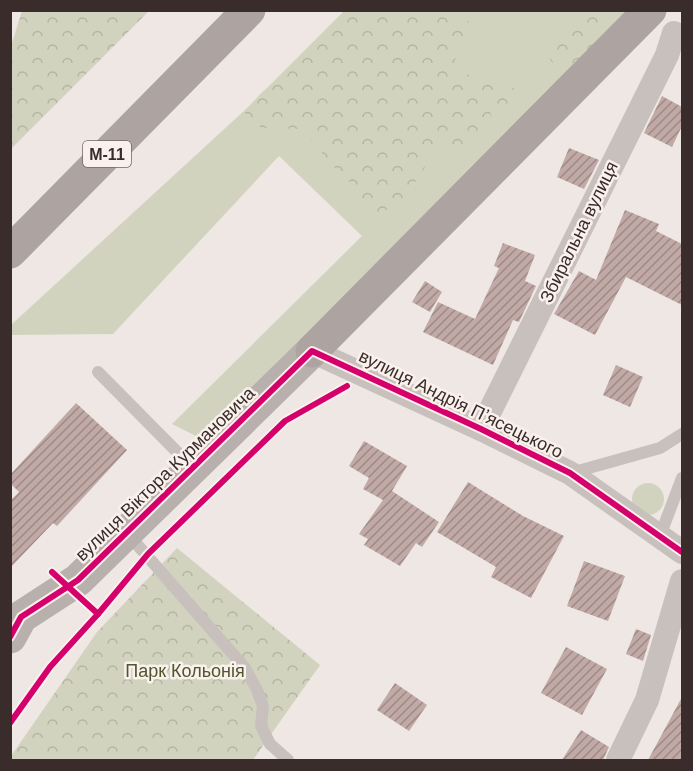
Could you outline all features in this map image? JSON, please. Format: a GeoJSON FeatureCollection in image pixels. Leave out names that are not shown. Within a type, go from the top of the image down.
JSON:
{"type":"FeatureCollection","features":[{"type":"Feature","properties":{"kind":"main road","name":"М-11"},"geometry":{"type":"LineString","coordinates":[[10,252],[249,10]]}},
{"type":"Feature","properties":{"kind":"main road"},"geometry":{"type":"LineString","coordinates":[[312,351],[650,10]]}},
{"type":"Feature","properties":{"kind":"street","name":"Збиральна вулиця"},"geometry":{"type":"LineString","coordinates":[[482,429],[662,66],[674,33]]}},
{"type":"Feature","properties":{"kind":"street","name":"вулиця Андрія Пʼясецького"},"geometry":{"type":"LineString","coordinates":[[312,351],[482,429],[570,473],[682,552]]}},
{"type":"Feature","properties":{"kind":"street","name":"вулиця Віктора Курмановича"},"geometry":{"type":"LineString","coordinates":[[14,624],[78,580],[312,351]]}},
{"type":"Feature","properties":{"kind":"street"},"geometry":{"type":"LineString","coordinates":[[618,760],[647,700],[682,581]]}},
{"type":"Feature","properties":{"kind":"lane"},"geometry":{"type":"LineString","coordinates":[[98,372],[193,468]]}},
{"type":"Feature","properties":{"kind":"lane","name":"вулиця Андрія Пʼясецького"},"geometry":{"type":"LineString","coordinates":[[570,473],[660,448],[682,434]]}},
{"type":"Feature","properties":{"kind":"lane"},"geometry":{"type":"LineString","coordinates":[[660,536],[682,478]]}},
{"type":"Feature","properties":{"kind":"lane"},"geometry":{"type":"LineString","coordinates":[[127,532],[245,668],[263,706],[261,726],[270,744],[288,760]]}},
{"type":"Feature","properties":{"kind":"green space"},"geometry":{"type":"Polygon","coordinates":[[[22,11],[149,11],[11,149],[11,46],[22,11]]]}},
{"type":"Feature","properties":{"kind":"green space"},"geometry":{"type":"Polygon","coordinates":[[[344,11],[628,11],[202,439],[172,424],[362,236],[279,156],[113,334],[11,335],[11,325],[246,109],[344,11]]]}},
{"type":"Feature","properties":{"kind":"green space"},"geometry":{"type":"Polygon","coordinates":[[[351,11],[460,11],[476,31],[461,47],[451,69],[485,80],[506,82],[524,97],[517,111],[503,107],[489,107],[493,122],[477,145],[439,145],[400,206],[376,213],[361,212],[357,189],[301,129],[266,128],[248,124],[245,112],[261,93],[288,74],[305,53],[331,36],[351,11]]]}},
{"type":"Feature","properties":{"kind":"green space"},"geometry":{"type":"Polygon","coordinates":[[[593,11],[612,11],[609,25],[588,52],[567,69],[556,70],[548,55],[568,30],[593,11]]]}},
{"type":"Feature","properties":{"kind":"green space"},"geometry":{"type":"Polygon","coordinates":[[[648,483],[659,488],[664,499],[659,510],[648,515],[637,510],[632,499],[637,488],[648,483]]]}},
{"type":"Feature","properties":{"kind":"green space","name":"Парк Кольонія"},"geometry":{"type":"Polygon","coordinates":[[[177,548],[320,665],[253,760],[11,760],[11,756],[97,632],[177,548]]]}},
{"type":"Feature","properties":{"kind":"building"},"geometry":{"type":"Polygon","coordinates":[[[662,96],[682,107],[682,126],[672,147],[644,133],[662,96]]]}},
{"type":"Feature","properties":{"kind":"building"},"geometry":{"type":"Polygon","coordinates":[[[569,148],[599,160],[584,189],[557,177],[569,148]]]}},
{"type":"Feature","properties":{"kind":"building"},"geometry":{"type":"Polygon","coordinates":[[[625,210],[659,224],[656,231],[682,244],[682,305],[626,277],[595,335],[554,314],[579,271],[596,280],[625,210]]]}},
{"type":"Feature","properties":{"kind":"building"},"geometry":{"type":"Polygon","coordinates":[[[503,243],[535,255],[525,281],[536,286],[519,322],[513,320],[493,365],[423,332],[438,302],[475,319],[499,268],[494,266],[503,243]]]}},
{"type":"Feature","properties":{"kind":"building"},"geometry":{"type":"Polygon","coordinates":[[[425,281],[442,292],[430,312],[412,302],[425,281]]]}},
{"type":"Feature","properties":{"kind":"building"},"geometry":{"type":"Polygon","coordinates":[[[616,365],[643,377],[630,407],[603,395],[616,365]]]}},
{"type":"Feature","properties":{"kind":"building"},"geometry":{"type":"Polygon","coordinates":[[[76,403],[127,450],[57,526],[53,523],[10,568],[10,501],[19,492],[10,483],[10,475],[76,403]]]}},
{"type":"Feature","properties":{"kind":"building"},"geometry":{"type":"Polygon","coordinates":[[[364,441],[407,466],[392,491],[439,522],[422,547],[416,543],[400,566],[364,545],[368,539],[359,534],[383,500],[363,489],[369,478],[349,466],[364,441]]]}},
{"type":"Feature","properties":{"kind":"building"},"geometry":{"type":"Polygon","coordinates":[[[468,482],[523,516],[564,536],[531,598],[491,577],[496,567],[437,532],[468,482]]]}},
{"type":"Feature","properties":{"kind":"building"},"geometry":{"type":"Polygon","coordinates":[[[584,561],[625,576],[608,621],[567,606],[584,561]]]}},
{"type":"Feature","properties":{"kind":"building"},"geometry":{"type":"Polygon","coordinates":[[[636,629],[651,635],[643,661],[626,654],[636,629]]]}},
{"type":"Feature","properties":{"kind":"building"},"geometry":{"type":"Polygon","coordinates":[[[566,647],[607,669],[582,715],[541,693],[566,647]]]}},
{"type":"Feature","properties":{"kind":"building"},"geometry":{"type":"Polygon","coordinates":[[[395,683],[427,705],[409,731],[377,710],[395,683]]]}},
{"type":"Feature","properties":{"kind":"building"},"geometry":{"type":"Polygon","coordinates":[[[682,697],[682,760],[648,760],[661,736],[682,697]]]}},
{"type":"Feature","properties":{"kind":"building"},"geometry":{"type":"Polygon","coordinates":[[[581,730],[609,747],[603,760],[562,760],[581,730]]]}},
{"type":"Feature","properties":{"kind":"cycle path"},"geometry":{"type":"LineString","coordinates":[[10,637],[21,617],[78,580],[312,351],[570,473],[682,552]]}},
{"type":"Feature","properties":{"kind":"cycle path"},"geometry":{"type":"LineString","coordinates":[[98,614],[148,554],[285,421],[347,386]]}},
{"type":"Feature","properties":{"kind":"cycle path"},"geometry":{"type":"LineString","coordinates":[[10,723],[50,667],[98,614],[52,572]]}}]}
